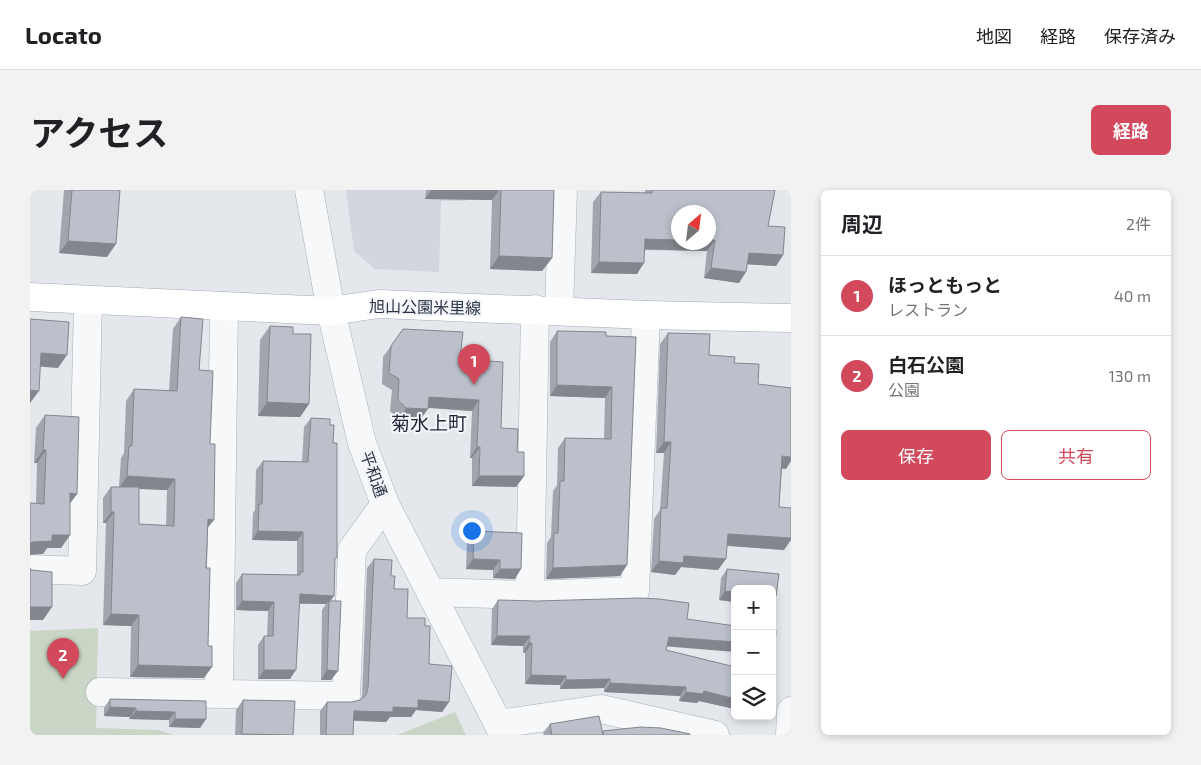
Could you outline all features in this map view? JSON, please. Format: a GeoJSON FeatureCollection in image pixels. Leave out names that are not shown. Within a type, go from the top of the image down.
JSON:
{"type":"FeatureCollection","features":[{"type":"Feature","properties":{"kind":"main road","name":"旭山公園米里線"},"geometry":{"type":"LineString","coordinates":[[30,297],[331,311],[379,304],[791,318]]}},
{"type":"Feature","properties":{"kind":"street","name":"平和通"},"geometry":{"type":"LineString","coordinates":[[309,190],[331,311],[362,443],[385,504],[501,730]]}},
{"type":"Feature","properties":{"kind":"street"},"geometry":{"type":"LineString","coordinates":[[530,595],[547,310],[563,190]]}},
{"type":"Feature","properties":{"kind":"street"},"geometry":{"type":"LineString","coordinates":[[30,569],[82,571],[88,300]]}},
{"type":"Feature","properties":{"kind":"street"},"geometry":{"type":"LineString","coordinates":[[219,694],[224,306]]}},
{"type":"Feature","properties":{"kind":"street"},"geometry":{"type":"LineString","coordinates":[[430,592],[530,595],[634,591],[646,314]]}},
{"type":"Feature","properties":{"kind":"street"},"geometry":{"type":"LineString","coordinates":[[100,692],[346,696],[352,550],[385,504]]}},
{"type":"Feature","properties":{"kind":"street"},"geometry":{"type":"LineString","coordinates":[[501,730],[602,709],[714,735]]}},
{"type":"Feature","properties":{"kind":"street"},"geometry":{"type":"LineString","coordinates":[[790,735],[791,713]]}},
{"type":"Feature","properties":{"kind":"shaded area"},"geometry":{"type":"Polygon","coordinates":[[[346,190],[466,190],[466,201],[441,201],[439,272],[375,269],[354,251],[346,190]]]}},
{"type":"Feature","properties":{"kind":"green space"},"geometry":{"type":"Polygon","coordinates":[[[98,628],[96,728],[159,730],[174,735],[30,735],[30,631],[98,628]]]}},
{"type":"Feature","properties":{"kind":"green space"},"geometry":{"type":"Polygon","coordinates":[[[455,712],[466,735],[397,735],[405,732],[455,712]]]}},
{"type":"Feature","properties":{"kind":"building"},"geometry":{"type":"Polygon","coordinates":[[[72,190],[120,190],[116,244],[68,241],[72,190]]]}},
{"type":"Feature","properties":{"kind":"building"},"geometry":{"type":"Polygon","coordinates":[[[501,190],[554,190],[552,258],[499,256],[501,190]]]}},
{"type":"Feature","properties":{"kind":"building"},"geometry":{"type":"Polygon","coordinates":[[[652,190],[775,190],[768,226],[785,227],[783,255],[749,253],[746,272],[711,268],[714,250],[716,250],[716,205],[671,205],[671,240],[645,239],[644,263],[599,262],[601,192],[652,193],[652,190]]]}},
{"type":"Feature","properties":{"kind":"building"},"geometry":{"type":"Polygon","coordinates":[[[181,317],[203,319],[199,370],[213,371],[210,444],[215,444],[214,520],[208,519],[206,568],[210,568],[208,646],[212,646],[212,667],[138,665],[139,615],[111,614],[114,512],[111,512],[111,487],[139,487],[139,524],[174,526],[175,479],[127,476],[129,446],[132,446],[134,389],[177,391],[181,317]]]}},
{"type":"Feature","properties":{"kind":"building"},"geometry":{"type":"Polygon","coordinates":[[[30,319],[69,322],[67,355],[41,353],[39,391],[30,390],[30,319]]]}},
{"type":"Feature","properties":{"kind":"building"},"geometry":{"type":"Polygon","coordinates":[[[270,326],[293,327],[293,334],[311,334],[309,404],[267,402],[270,326]]]}},
{"type":"Feature","properties":{"kind":"building"},"geometry":{"type":"Polygon","coordinates":[[[403,329],[463,332],[460,359],[503,362],[501,428],[518,429],[517,452],[524,452],[524,476],[479,476],[480,447],[477,447],[479,400],[429,397],[428,409],[406,408],[398,400],[399,379],[389,373],[391,346],[403,329]]]}},
{"type":"Feature","properties":{"kind":"building"},"geometry":{"type":"Polygon","coordinates":[[[557,331],[606,332],[606,336],[636,337],[627,565],[553,568],[554,533],[558,533],[560,481],[564,481],[565,438],[611,439],[612,387],[557,385],[557,331]]]}},
{"type":"Feature","properties":{"kind":"building"},"geometry":{"type":"Polygon","coordinates":[[[668,333],[710,334],[709,355],[735,357],[734,363],[759,364],[758,384],[791,388],[791,457],[782,456],[779,507],[791,508],[791,538],[728,534],[726,559],[684,556],[683,563],[659,561],[661,508],[667,508],[671,442],[664,442],[668,333]]]}},
{"type":"Feature","properties":{"kind":"building"},"geometry":{"type":"Polygon","coordinates":[[[45,415],[79,417],[77,494],[70,493],[70,535],[52,535],[52,541],[32,542],[30,544],[30,503],[44,504],[46,450],[43,450],[45,415]]]}},
{"type":"Feature","properties":{"kind":"building"},"geometry":{"type":"Polygon","coordinates":[[[311,418],[330,419],[330,425],[334,425],[333,443],[337,443],[337,558],[335,558],[334,596],[300,594],[296,670],[264,670],[264,636],[273,636],[274,602],[242,601],[242,574],[300,575],[300,572],[303,572],[303,532],[258,531],[259,504],[262,504],[263,461],[308,462],[311,418]]]}},
{"type":"Feature","properties":{"kind":"building"},"geometry":{"type":"Polygon","coordinates":[[[474,531],[522,533],[521,569],[500,569],[500,560],[473,559],[474,531]]]}},
{"type":"Feature","properties":{"kind":"building"},"geometry":{"type":"Polygon","coordinates":[[[374,559],[392,560],[391,576],[395,576],[394,589],[408,589],[407,618],[425,618],[425,626],[430,626],[429,664],[452,666],[449,702],[418,700],[418,708],[393,707],[393,712],[354,711],[353,735],[326,735],[327,702],[352,702],[360,700],[366,695],[368,688],[374,559]]]}},
{"type":"Feature","properties":{"kind":"building"},"geometry":{"type":"Polygon","coordinates":[[[30,568],[31,570],[52,572],[52,607],[30,607],[30,568]]]}},
{"type":"Feature","properties":{"kind":"building"},"geometry":{"type":"Polygon","coordinates":[[[727,569],[779,574],[776,596],[776,585],[731,585],[731,592],[725,591],[727,569]]]}},
{"type":"Feature","properties":{"kind":"building"},"geometry":{"type":"Polygon","coordinates":[[[639,598],[689,603],[687,619],[731,625],[731,642],[669,637],[666,650],[731,666],[731,698],[704,691],[703,694],[686,692],[686,687],[610,683],[610,679],[566,680],[566,676],[531,675],[532,643],[529,643],[530,636],[497,636],[498,600],[537,601],[639,598]]]}},
{"type":"Feature","properties":{"kind":"building"},"geometry":{"type":"Polygon","coordinates":[[[329,601],[341,601],[338,671],[327,670],[329,601]]]}},
{"type":"Feature","properties":{"kind":"building"},"geometry":{"type":"Polygon","coordinates":[[[110,699],[206,701],[206,719],[175,719],[175,712],[136,711],[136,708],[110,707],[110,699]]]}},
{"type":"Feature","properties":{"kind":"building"},"geometry":{"type":"Polygon","coordinates":[[[243,700],[295,701],[293,735],[242,734],[243,700]]]}},
{"type":"Feature","properties":{"kind":"building"},"geometry":{"type":"Polygon","coordinates":[[[599,716],[603,735],[552,735],[550,724],[599,716]]]}},
{"type":"Feature","properties":{"kind":"building"},"geometry":{"type":"Polygon","coordinates":[[[641,727],[661,728],[690,734],[690,735],[603,735],[603,731],[641,727]]]}},
{"type":"Feature","properties":{"kind":"place","name":"ほっともっと"},"geometry":{"type":"Point","coordinates":[474,385]}},
{"type":"Feature","properties":{"kind":"place","name":"白石公園"},"geometry":{"type":"Point","coordinates":[63,679]}},
{"type":"Feature","properties":{"kind":"district","name":"菊水上町"},"geometry":{"type":"Point","coordinates":[429,423]}}]}
